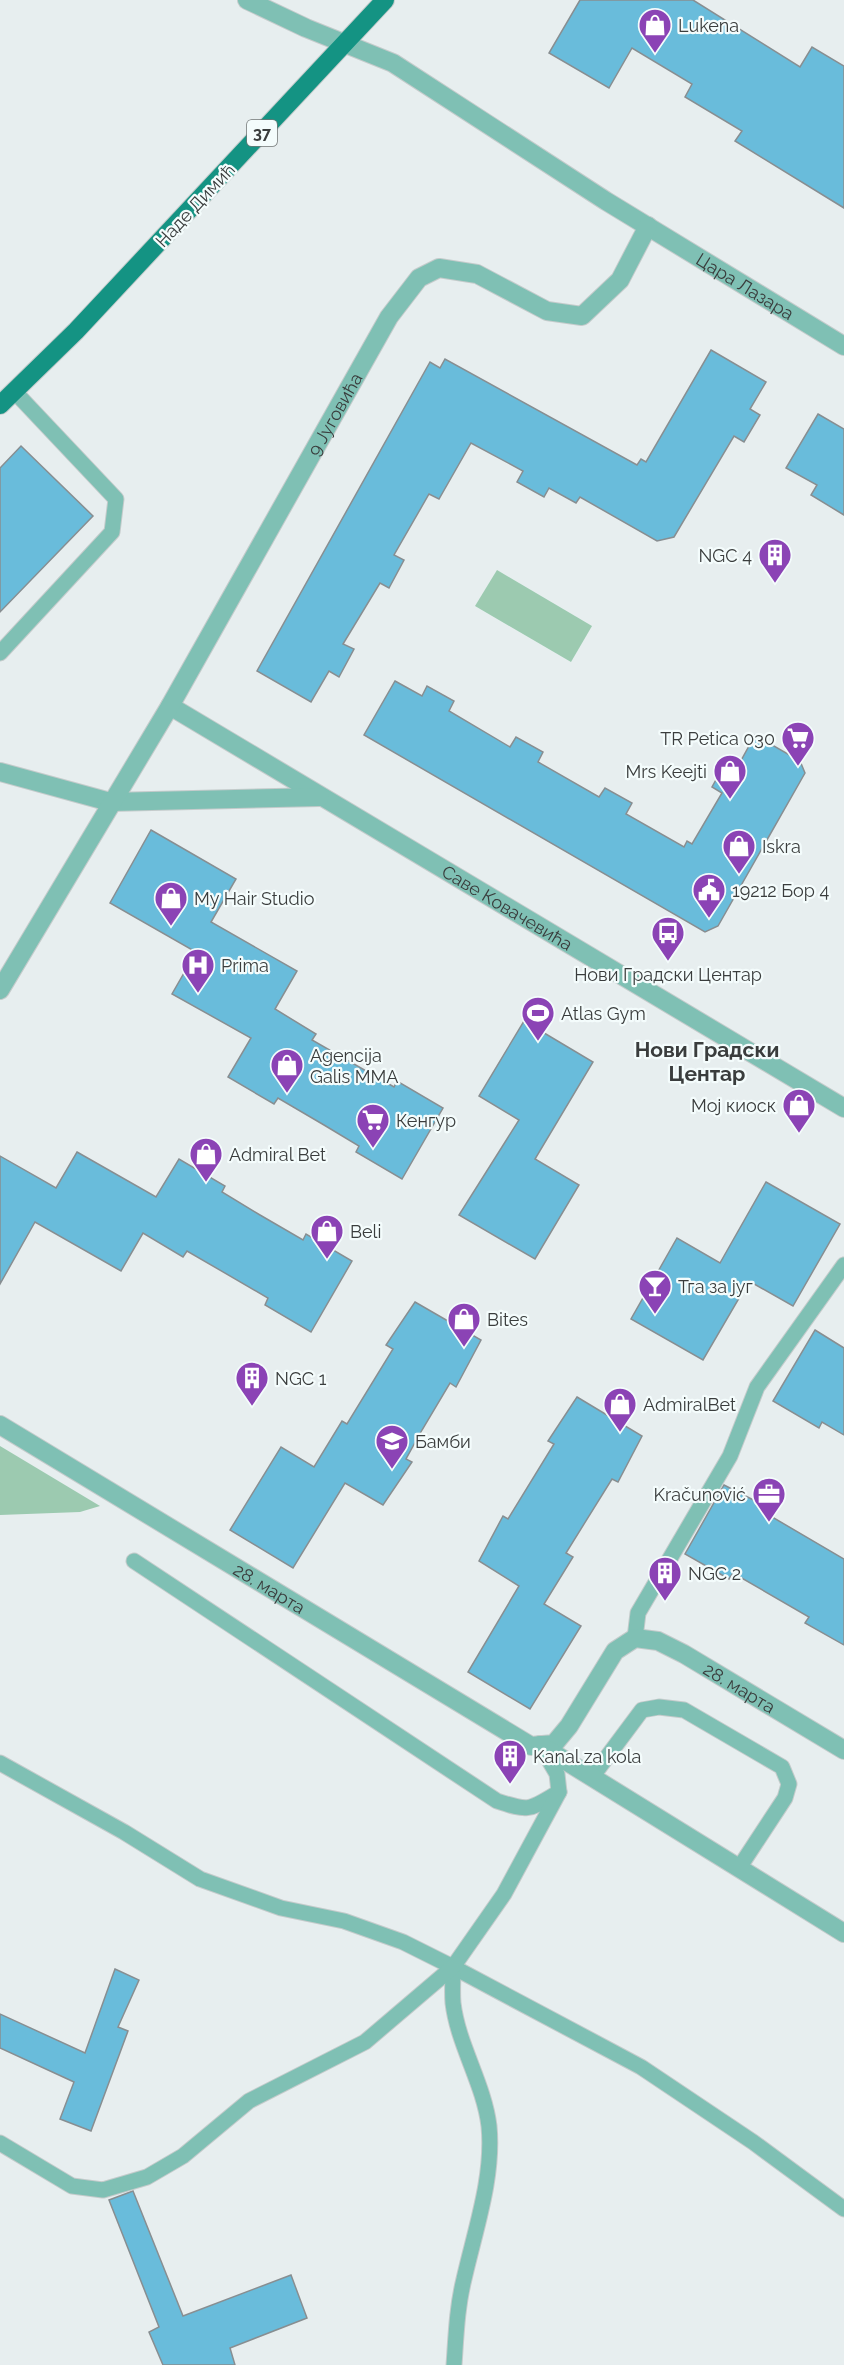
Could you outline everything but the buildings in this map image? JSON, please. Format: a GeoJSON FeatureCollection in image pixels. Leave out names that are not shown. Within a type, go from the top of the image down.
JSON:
{"type":"FeatureCollection","features":[{"type":"Feature","properties":{"kind":"main road","name":"Наде Димић"},"geometry":{"type":"LineString","coordinates":[[0,405],[76,331],[385,0]]}},
{"type":"Feature","properties":{"kind":"street","name":"Цара Лазара"},"geometry":{"type":"LineString","coordinates":[[247,0],[306,28],[347,42],[393,63],[648,226],[844,346]]}},
{"type":"Feature","properties":{"kind":"street","name":"9 Југовића"},"geometry":{"type":"LineString","coordinates":[[0,990],[110,802],[170,706],[389,317],[419,278],[439,268],[477,274],[547,311],[582,316],[620,280],[648,226]]}},
{"type":"Feature","properties":{"kind":"street","name":"Саве Ковачевића"},"geometry":{"type":"LineString","coordinates":[[170,706],[844,1108]]}},
{"type":"Feature","properties":{"kind":"street"},"geometry":{"type":"LineString","coordinates":[[0,772],[110,802],[321,797]]}},
{"type":"Feature","properties":{"kind":"street","name":"28. марта"},"geometry":{"type":"LineString","coordinates":[[0,1425],[196,1542],[434,1689],[531,1746],[540,1745],[844,1933]]}},
{"type":"Feature","properties":{"kind":"street"},"geometry":{"type":"LineString","coordinates":[[540,1745],[554,1744],[569,1726],[615,1651],[635,1638]]}},
{"type":"Feature","properties":{"kind":"street","name":"28. марта"},"geometry":{"type":"LineString","coordinates":[[635,1638],[658,1641],[684,1654],[844,1750]]}},
{"type":"Feature","properties":{"kind":"lane"},"geometry":{"type":"LineString","coordinates":[[0,653],[112,532],[116,498],[14,391]]}},
{"type":"Feature","properties":{"kind":"lane"},"geometry":{"type":"LineString","coordinates":[[635,1638],[638,1613],[730,1456],[757,1388],[844,1265]]}},
{"type":"Feature","properties":{"kind":"lane"},"geometry":{"type":"LineString","coordinates":[[134,1561],[497,1801],[522,1809],[531,1808],[559,1792]]}},
{"type":"Feature","properties":{"kind":"lane"},"geometry":{"type":"LineString","coordinates":[[592,1777],[642,1710],[659,1707],[684,1710],[782,1767],[789,1784],[784,1798],[740,1869]]}},
{"type":"Feature","properties":{"kind":"lane"},"geometry":{"type":"LineString","coordinates":[[0,2143],[72,2186],[103,2190],[147,2177],[183,2156],[249,2101],[365,2042],[453,1967],[504,1894],[559,1792],[557,1773],[540,1745]]}},
{"type":"Feature","properties":{"kind":"lane"},"geometry":{"type":"LineString","coordinates":[[0,1763],[124,1832],[200,1879],[280,1908],[344,1921],[403,1942],[453,1967],[640,2067],[753,2142],[844,2209]]}},
{"type":"Feature","properties":{"kind":"lane"},"geometry":{"type":"LineString","coordinates":[[453,1967],[453,2004],[480,2084],[489,2127],[489,2160],[476,2239],[464,2278],[454,2365]]}},
{"type":"Feature","properties":{"kind":"green space"},"geometry":{"type":"Polygon","coordinates":[[[497,570],[592,626],[571,662],[475,606],[497,570]]]}},
{"type":"Feature","properties":{"kind":"green space"},"geometry":{"type":"Polygon","coordinates":[[[0,1446],[100,1506],[80,1512],[0,1515],[0,1446]]]}},
{"type":"Feature","properties":{"kind":"place","name":"Lukena"},"geometry":{"type":"Point","coordinates":[655,54]}},
{"type":"Feature","properties":{"kind":"place","name":"NGC 4"},"geometry":{"type":"Point","coordinates":[775,584]}},
{"type":"Feature","properties":{"kind":"place","name":"TR Petica 030"},"geometry":{"type":"Point","coordinates":[798,767]}},
{"type":"Feature","properties":{"kind":"place","name":"Mrs Keejti"},"geometry":{"type":"Point","coordinates":[730,800]}},
{"type":"Feature","properties":{"kind":"place","name":"Iskra"},"geometry":{"type":"Point","coordinates":[739,875]}},
{"type":"Feature","properties":{"kind":"place","name":"19212 Бор 4"},"geometry":{"type":"Point","coordinates":[709,919]}},
{"type":"Feature","properties":{"kind":"place","name":"My Hair Studio"},"geometry":{"type":"Point","coordinates":[171,927]}},
{"type":"Feature","properties":{"kind":"place","name":"Нови Градски Центар"},"geometry":{"type":"Point","coordinates":[668,962]}},
{"type":"Feature","properties":{"kind":"place","name":"Prima"},"geometry":{"type":"Point","coordinates":[198,994]}},
{"type":"Feature","properties":{"kind":"place","name":"Atlas Gym"},"geometry":{"type":"Point","coordinates":[538,1042]}},
{"type":"Feature","properties":{"kind":"place","name":"Agencija Galis MMA"},"geometry":{"type":"Point","coordinates":[287,1094]}},
{"type":"Feature","properties":{"kind":"place","name":"Мој киоск"},"geometry":{"type":"Point","coordinates":[799,1134]}},
{"type":"Feature","properties":{"kind":"place","name":"Кенгур"},"geometry":{"type":"Point","coordinates":[373,1149]}},
{"type":"Feature","properties":{"kind":"place","name":"Admiral Bet"},"geometry":{"type":"Point","coordinates":[206,1183]}},
{"type":"Feature","properties":{"kind":"place","name":"Beli"},"geometry":{"type":"Point","coordinates":[327,1260]}},
{"type":"Feature","properties":{"kind":"place","name":"Тга за југ"},"geometry":{"type":"Point","coordinates":[655,1315]}},
{"type":"Feature","properties":{"kind":"place","name":"Bites"},"geometry":{"type":"Point","coordinates":[464,1348]}},
{"type":"Feature","properties":{"kind":"place","name":"NGC 1"},"geometry":{"type":"Point","coordinates":[252,1407]}},
{"type":"Feature","properties":{"kind":"place","name":"AdmiralBet"},"geometry":{"type":"Point","coordinates":[620,1433]}},
{"type":"Feature","properties":{"kind":"place","name":"Бамби"},"geometry":{"type":"Point","coordinates":[392,1470]}},
{"type":"Feature","properties":{"kind":"place","name":"Kračunović"},"geometry":{"type":"Point","coordinates":[769,1523]}},
{"type":"Feature","properties":{"kind":"place","name":"NGC 2"},"geometry":{"type":"Point","coordinates":[665,1602]}},
{"type":"Feature","properties":{"kind":"place","name":"Kanal za kola"},"geometry":{"type":"Point","coordinates":[510,1785]}},
{"type":"Feature","properties":{"kind":"district","name":"Нови Градски Центар"},"geometry":{"type":"Point","coordinates":[707,1061]}}]}
